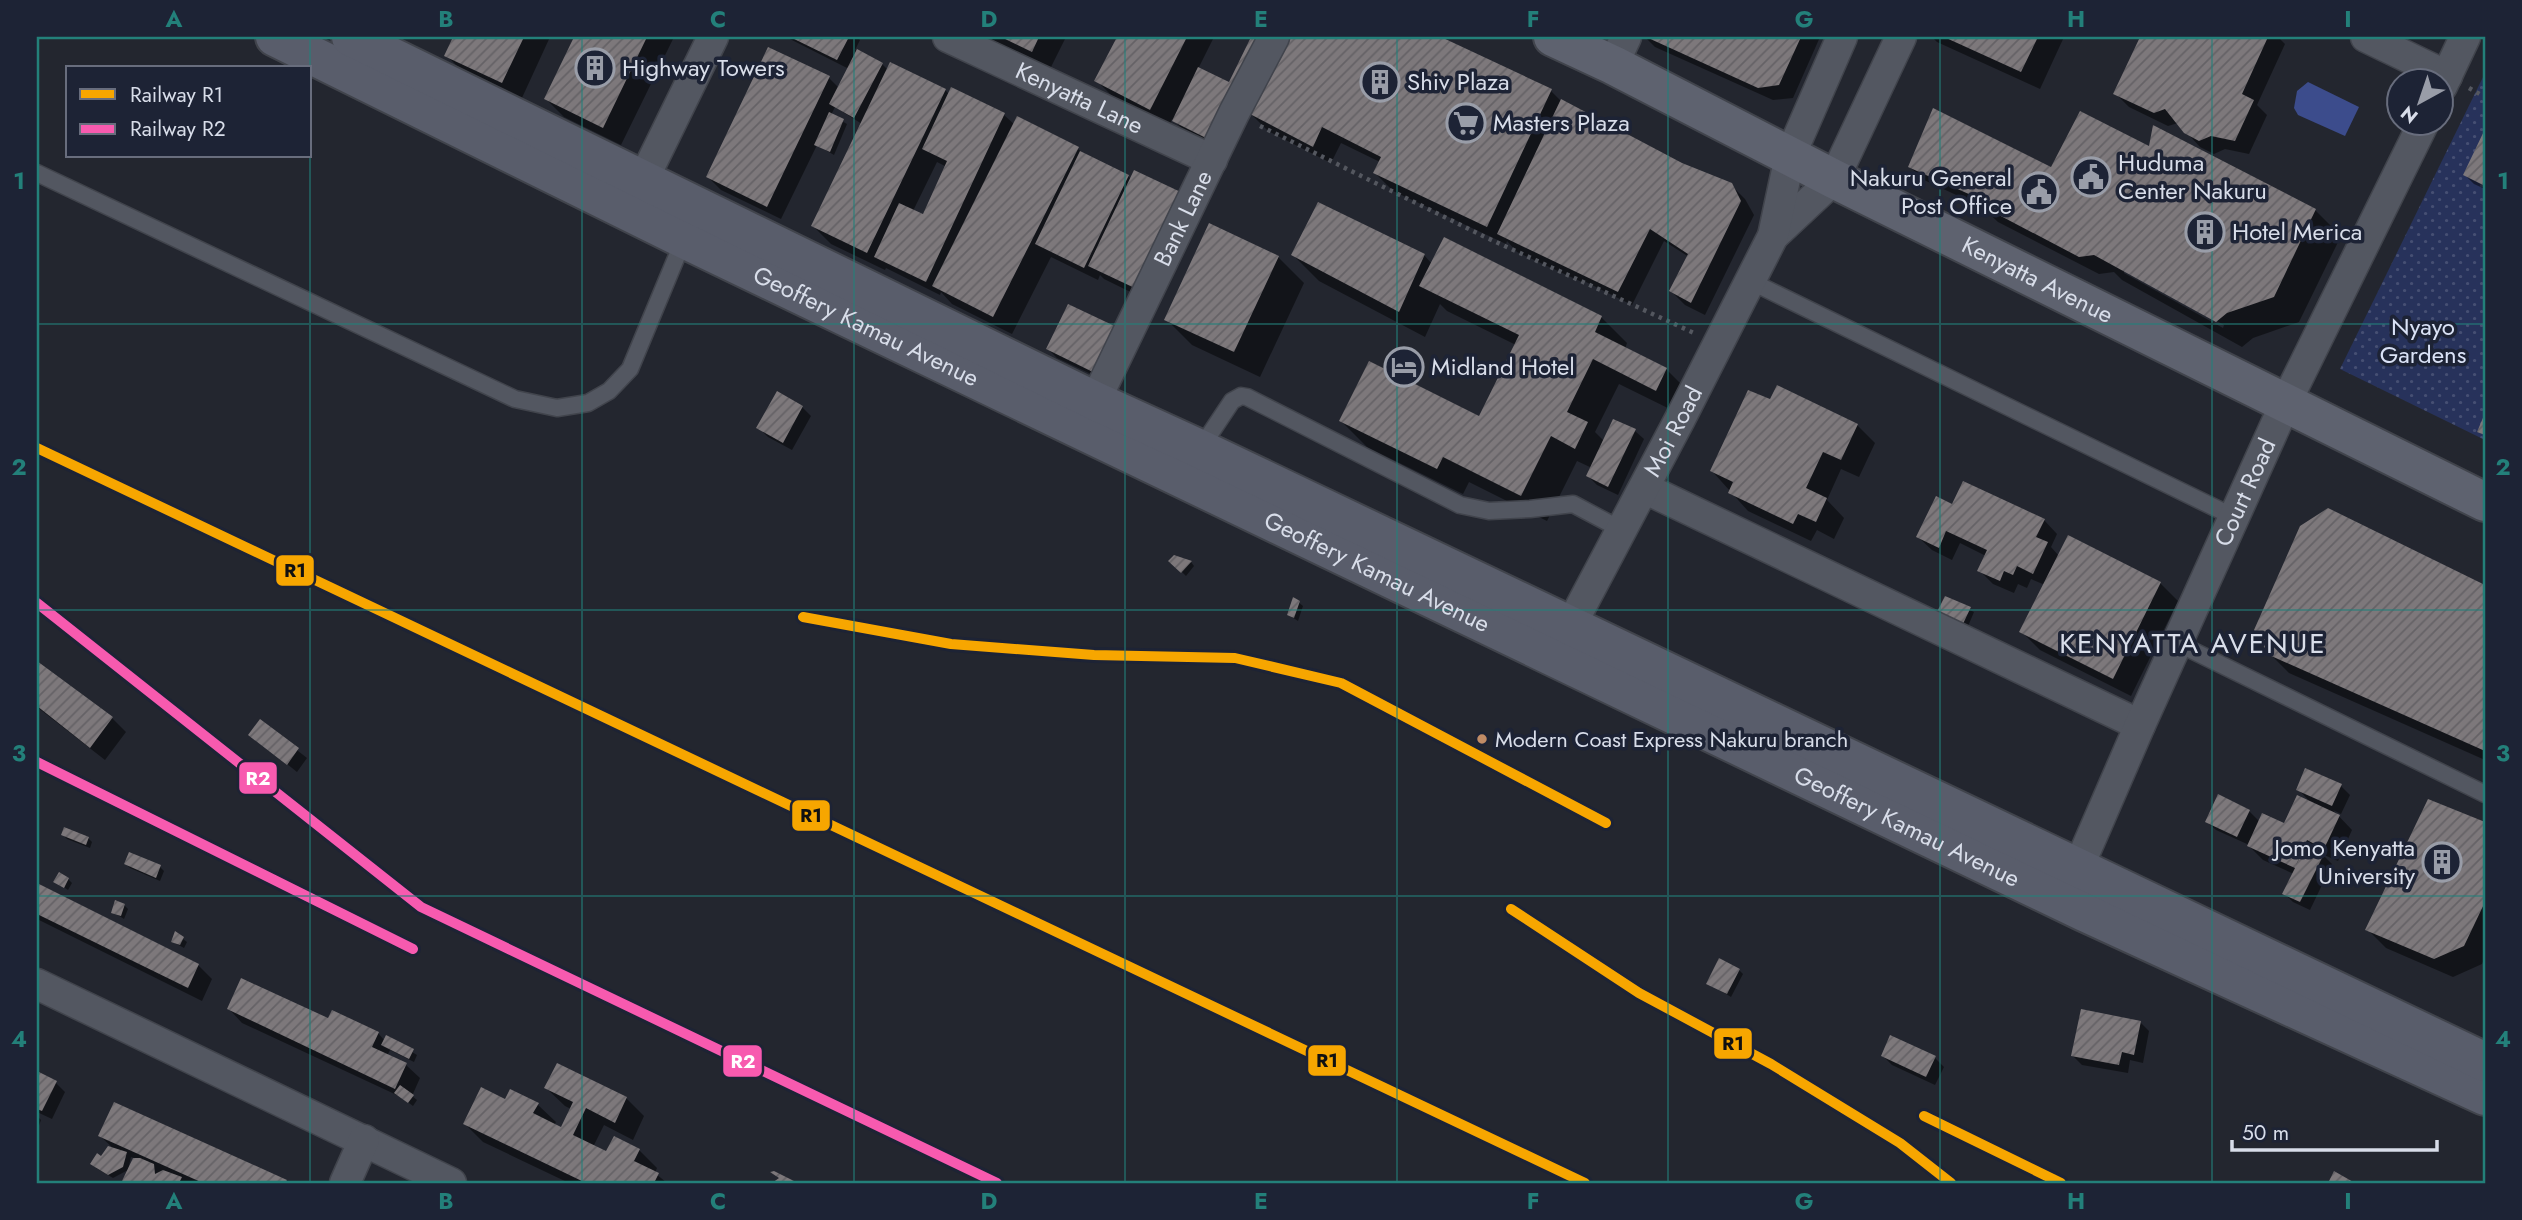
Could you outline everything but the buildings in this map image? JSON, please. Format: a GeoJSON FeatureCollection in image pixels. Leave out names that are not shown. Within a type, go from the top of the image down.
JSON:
{"type":"FeatureCollection","features":[{"type":"Feature","properties":{"kind":"highway","name":"Geoffery Kamau Avenue"},"geometry":{"type":"LineString","coordinates":[[275,37],[684,239],[2084,912],[2485,1096]]}},
{"type":"Feature","properties":{"kind":"highway","name":"Geoffery Kamau Avenue"},"geometry":{"type":"LineString","coordinates":[[351,37],[1095,401],[1571,625],[2485,1062]]}},
{"type":"Feature","properties":{"kind":"street"},"geometry":{"type":"LineString","coordinates":[[643,180],[713,37]]}},
{"type":"Feature","properties":{"kind":"street","name":"Kenyatta Lane"},"geometry":{"type":"LineString","coordinates":[[948,37],[1212,160]]}},
{"type":"Feature","properties":{"kind":"street","name":"Bank Lane"},"geometry":{"type":"LineString","coordinates":[[1095,401],[1234,113],[1274,37]]}},
{"type":"Feature","properties":{"kind":"street","name":"Kenyatta Avenue"},"geometry":{"type":"LineString","coordinates":[[1553,37],[1620,51],[1790,156],[1834,179],[2485,502]]}},
{"type":"Feature","properties":{"kind":"street","name":"Moi Road"},"geometry":{"type":"LineString","coordinates":[[1571,625],[1773,236],[1790,156],[1842,37]]}},
{"type":"Feature","properties":{"kind":"street","name":"Moi Road"},"geometry":{"type":"LineString","coordinates":[[1773,236],[1834,179],[1901,37]]}},
{"type":"Feature","properties":{"kind":"street"},"geometry":{"type":"LineString","coordinates":[[2366,37],[2417,66]]}},
{"type":"Feature","properties":{"kind":"street"},"geometry":{"type":"LineString","coordinates":[[2451,66],[2465,37]]}},
{"type":"Feature","properties":{"kind":"street","name":"Court Road"},"geometry":{"type":"LineString","coordinates":[[2078,868],[2286,402],[2417,136]]}},
{"type":"Feature","properties":{"kind":"street"},"geometry":{"type":"LineString","coordinates":[[1644,488],[2140,725]]}},
{"type":"Feature","properties":{"kind":"street"},"geometry":{"type":"LineString","coordinates":[[37,984],[451,1183]]}},
{"type":"Feature","properties":{"kind":"street"},"geometry":{"type":"LineString","coordinates":[[345,1183],[364,1140]]}},
{"type":"Feature","properties":{"kind":"lane"},"geometry":{"type":"LineString","coordinates":[[37,173],[515,399],[557,408],[588,403],[610,391],[630,369],[684,239]]}},
{"type":"Feature","properties":{"kind":"lane"},"geometry":{"type":"LineString","coordinates":[[1750,281],[2234,517]]}},
{"type":"Feature","properties":{"kind":"lane"},"geometry":{"type":"LineString","coordinates":[[1200,449],[1232,401],[1241,396],[1247,397],[1460,505],[1489,511],[1573,504],[1622,530]]}},
{"type":"Feature","properties":{"kind":"lane"},"geometry":{"type":"LineString","coordinates":[[2177,643],[2485,794]]}},
{"type":"Feature","properties":{"kind":"path"},"geometry":{"type":"LineString","coordinates":[[1234,113],[1483,236],[1718,344]]}},
{"type":"Feature","properties":{"kind":"green space","name":"Nyayo Gardens"},"geometry":{"type":"Polygon","coordinates":[[[2485,73],[2485,440],[2340,369],[2485,73]]]}},
{"type":"Feature","properties":{"kind":"shaded area"},"geometry":{"type":"Polygon","coordinates":[[[2308,82],[2359,107],[2345,136],[2298,115],[2294,108],[2297,91],[2308,82]]]}},
{"type":"Feature","properties":{"kind":"rail line","name":"R1"},"geometry":{"type":"LineString","coordinates":[[37,448],[1585,1183]]}},
{"type":"Feature","properties":{"kind":"rail line","name":"R2"},"geometry":{"type":"LineString","coordinates":[[37,603],[421,907],[997,1183]]}},
{"type":"Feature","properties":{"kind":"rail line","name":"R1"},"geometry":{"type":"LineString","coordinates":[[803,617],[951,644],[1094,655],[1235,658],[1341,683],[1606,823]]}},
{"type":"Feature","properties":{"kind":"rail line","name":"R2"},"geometry":{"type":"LineString","coordinates":[[37,762],[413,949]]}},
{"type":"Feature","properties":{"kind":"rail line","name":"R1"},"geometry":{"type":"LineString","coordinates":[[1511,909],[1639,993],[1771,1064],[1900,1143],[1951,1183]]}},
{"type":"Feature","properties":{"kind":"rail line","name":"R1"},"geometry":{"type":"LineString","coordinates":[[1924,1116],[2061,1183]]}},
{"type":"Feature","properties":{"kind":"place","name":"Highway Towers"},"geometry":{"type":"Point","coordinates":[595,68]}},
{"type":"Feature","properties":{"kind":"place","name":"Shiv Plaza"},"geometry":{"type":"Point","coordinates":[1380,82]}},
{"type":"Feature","properties":{"kind":"place","name":"Masters Plaza"},"geometry":{"type":"Point","coordinates":[1466,123]}},
{"type":"Feature","properties":{"kind":"place","name":"Huduma Center Nakuru"},"geometry":{"type":"Point","coordinates":[2091,177]}},
{"type":"Feature","properties":{"kind":"place","name":"Nakuru General Post Office"},"geometry":{"type":"Point","coordinates":[2039,192]}},
{"type":"Feature","properties":{"kind":"place","name":"Hotel Merica"},"geometry":{"type":"Point","coordinates":[2205,232]}},
{"type":"Feature","properties":{"kind":"place","name":"Midland Hotel"},"geometry":{"type":"Point","coordinates":[1404,367]}},
{"type":"Feature","properties":{"kind":"place","name":"Modern Coast Express Nakuru branch"},"geometry":{"type":"Point","coordinates":[1482,739]}},
{"type":"Feature","properties":{"kind":"place","name":"Jomo Kenyatta University"},"geometry":{"type":"Point","coordinates":[2442,862]}},
{"type":"Feature","properties":{"kind":"district","name":"KENYATTA AVENUE"},"geometry":{"type":"Point","coordinates":[2193,643]}}]}
